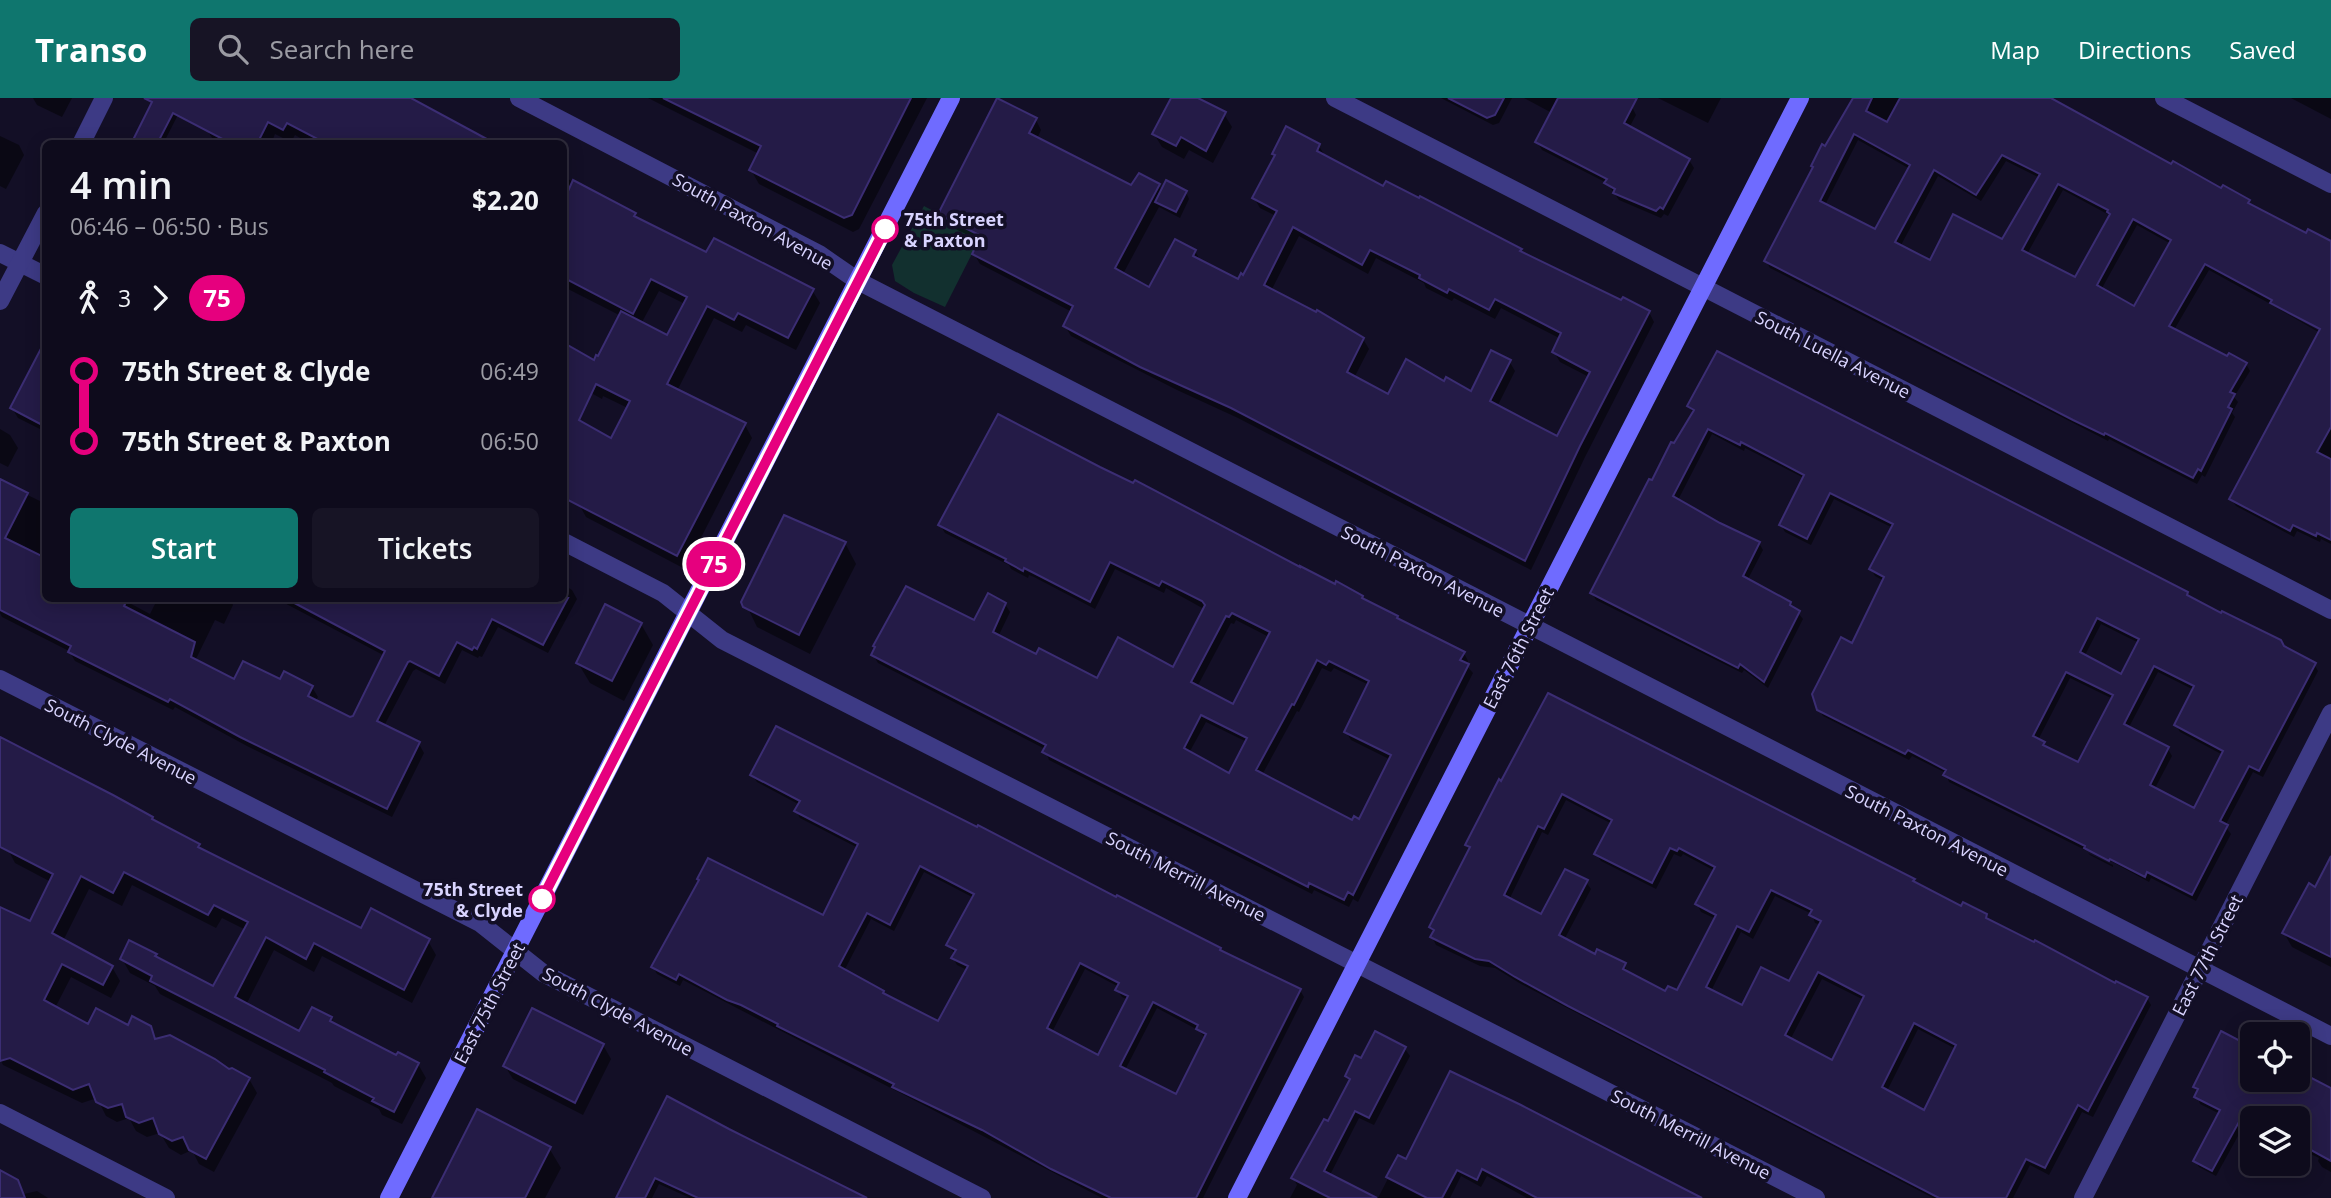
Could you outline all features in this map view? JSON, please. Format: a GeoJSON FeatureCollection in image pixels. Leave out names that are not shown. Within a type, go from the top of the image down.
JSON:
{"type":"FeatureCollection","features":[{"type":"Feature","properties":{"kind":"street"},"geometry":{"type":"LineString","coordinates":[[83,140],[104,98]]}},
{"type":"Feature","properties":{"kind":"street","name":"South Paxton Avenue"},"geometry":{"type":"LineString","coordinates":[[519,98],[819,254],[858,281],[2331,1037]]}},
{"type":"Feature","properties":{"kind":"street","name":"East 75th Street"},"geometry":{"type":"LineString","coordinates":[[390,1198],[951,98]]}},
{"type":"Feature","properties":{"kind":"street","name":"South Luella Avenue"},"geometry":{"type":"LineString","coordinates":[[1335,98],[2331,610]]}},
{"type":"Feature","properties":{"kind":"street","name":"East 76th Street"},"geometry":{"type":"LineString","coordinates":[[1237,1198],[1800,98]]}},
{"type":"Feature","properties":{"kind":"street"},"geometry":{"type":"LineString","coordinates":[[2164,98],[2331,184]]}},
{"type":"Feature","properties":{"kind":"street"},"geometry":{"type":"LineString","coordinates":[[0,301],[42,221]]}},
{"type":"Feature","properties":{"kind":"street"},"geometry":{"type":"LineString","coordinates":[[0,253],[42,274]]}},
{"type":"Feature","properties":{"kind":"street","name":"South Merrill Avenue"},"geometry":{"type":"LineString","coordinates":[[567,544],[663,593],[722,640],[1816,1198]]}},
{"type":"Feature","properties":{"kind":"street","name":"South Clyde Avenue"},"geometry":{"type":"LineString","coordinates":[[0,679],[480,923],[543,974],[982,1198]]}},
{"type":"Feature","properties":{"kind":"street","name":"East 77th Street"},"geometry":{"type":"LineString","coordinates":[[2083,1198],[2331,713]]}},
{"type":"Feature","properties":{"kind":"street"},"geometry":{"type":"LineString","coordinates":[[0,1113],[166,1198]]}},
{"type":"Feature","properties":{"kind":"green space"},"geometry":{"type":"Polygon","coordinates":[[[924,206],[981,236],[945,307],[895,281],[892,265],[924,206]]]}},
{"type":"Feature","properties":{"kind":"building"},"geometry":{"type":"Polygon","coordinates":[[[144,98],[411,98],[489,140],[319,140],[287,123],[283,130],[268,122],[259,140],[224,140],[173,113],[159,140],[133,140],[152,102],[144,98]]]}},
{"type":"Feature","properties":{"kind":"building"},"geometry":{"type":"Polygon","coordinates":[[[663,98],[911,98],[852,215],[844,218],[749,170],[761,146],[663,98]]]}},
{"type":"Feature","properties":{"kind":"building"},"geometry":{"type":"Polygon","coordinates":[[[997,98],[1037,118],[1029,133],[1131,185],[1139,173],[1160,184],[1115,268],[1149,287],[1175,239],[1196,250],[1193,256],[1238,279],[1241,273],[1243,275],[1277,211],[1252,198],[1275,155],[1272,154],[1286,126],[1320,144],[1317,151],[1383,186],[1386,181],[1419,198],[1420,196],[1522,249],[1520,251],[1621,300],[1623,297],[1650,311],[1580,446],[1525,561],[1231,408],[1140,367],[1063,326],[1073,306],[972,254],[981,236],[938,214],[997,98]],[[1293,227],[1264,285],[1316,312],[1317,310],[1364,338],[1347,372],[1388,394],[1406,359],[1444,381],[1446,377],[1471,391],[1491,350],[1511,360],[1490,401],[1557,436],[1590,372],[1552,352],[1561,333],[1495,299],[1489,310],[1449,289],[1447,293],[1419,278],[1420,275],[1370,250],[1362,265],[1293,227]]]}},
{"type":"Feature","properties":{"kind":"building"},"geometry":{"type":"Polygon","coordinates":[[[1171,98],[1198,98],[1226,112],[1206,151],[1181,137],[1176,146],[1152,134],[1171,98]]]}},
{"type":"Feature","properties":{"kind":"building"},"geometry":{"type":"Polygon","coordinates":[[[1448,98],[1504,98],[1495,115],[1487,118],[1448,98]]]}},
{"type":"Feature","properties":{"kind":"building"},"geometry":{"type":"Polygon","coordinates":[[[1558,98],[1637,98],[1624,123],[1690,159],[1663,209],[1660,207],[1656,211],[1613,193],[1615,189],[1604,183],[1607,179],[1535,142],[1558,98]]]}},
{"type":"Feature","properties":{"kind":"building"},"geometry":{"type":"Polygon","coordinates":[[[1853,98],[1872,98],[1866,111],[1887,122],[1900,98],[2051,98],[2171,164],[2173,161],[2221,188],[2223,185],[2250,200],[2248,203],[2306,233],[2308,229],[2331,241],[2331,427],[2317,452],[2331,459],[2331,540],[2293,525],[2290,531],[2229,499],[2320,329],[2205,264],[2169,326],[2227,356],[2229,353],[2247,363],[2230,392],[2235,394],[2228,407],[2232,409],[2201,471],[2198,469],[2193,478],[2105,433],[2104,435],[2073,420],[1764,261],[1813,167],[1811,166],[1822,144],[1825,146],[1853,98]],[[1854,134],[1820,201],[1875,229],[1910,165],[1854,134]],[[2002,155],[1976,195],[1934,170],[1895,242],[1930,260],[1953,214],[2002,239],[2040,174],[2002,155]],[[2058,184],[2022,250],[2075,277],[2110,214],[2108,210],[2058,184]],[[2133,219],[2097,285],[2134,306],[2171,240],[2133,219]]]}},
{"type":"Feature","properties":{"kind":"building"},"geometry":{"type":"Polygon","coordinates":[[[573,180],[636,213],[634,216],[706,252],[714,238],[814,289],[788,338],[738,313],[734,320],[707,306],[667,384],[746,423],[677,556],[567,500],[567,345],[594,360],[621,311],[667,335],[687,297],[651,279],[633,314],[567,280],[567,193],[573,180]],[[596,384],[579,420],[611,438],[630,401],[596,384]]]}},
{"type":"Feature","properties":{"kind":"building"},"geometry":{"type":"Polygon","coordinates":[[[1166,180],[1187,191],[1176,212],[1155,202],[1166,180]]]}},
{"type":"Feature","properties":{"kind":"building"},"geometry":{"type":"Polygon","coordinates":[[[42,347],[42,425],[10,408],[42,347]]]}},
{"type":"Feature","properties":{"kind":"building"},"geometry":{"type":"Polygon","coordinates":[[[1717,351],[2188,592],[2187,595],[2221,613],[2222,611],[2281,640],[2284,646],[2316,663],[2259,771],[2249,766],[2220,821],[2228,825],[2192,895],[2147,872],[2145,877],[2110,859],[2109,861],[2084,848],[2085,846],[1943,775],[1946,770],[1908,750],[1905,754],[1817,710],[1812,694],[1841,637],[1852,643],[1884,577],[1869,569],[1893,524],[1830,493],[1807,539],[1779,525],[1804,475],[1741,442],[1740,445],[1708,429],[1673,496],[1760,542],[1743,576],[1791,602],[1790,605],[1800,611],[1764,682],[1740,664],[1738,668],[1590,593],[1649,479],[1652,480],[1671,442],[1674,443],[1694,410],[1687,406],[1717,351]],[[2097,618],[2080,652],[2121,674],[2139,639],[2097,618]],[[2154,666],[2124,724],[2169,747],[2150,785],[2194,808],[2223,751],[2174,725],[2194,686],[2154,666]],[[2066,672],[2033,736],[2045,742],[2043,745],[2078,762],[2113,695],[2066,672]]]}},
{"type":"Feature","properties":{"kind":"building"},"geometry":{"type":"Polygon","coordinates":[[[998,414],[1133,483],[1135,480],[1300,567],[1335,584],[1336,581],[1398,616],[1397,618],[1465,652],[1460,660],[1469,664],[1353,895],[1348,892],[1344,900],[1309,883],[1308,887],[1042,752],[1046,745],[871,655],[875,647],[873,646],[906,586],[974,620],[988,593],[1006,603],[993,632],[1036,654],[1039,648],[1097,678],[1118,637],[1173,667],[1205,605],[1162,581],[1159,586],[1110,562],[1090,602],[1024,568],[1023,571],[1005,561],[1006,559],[938,525],[998,414]],[[1232,613],[1229,617],[1226,616],[1191,682],[1233,704],[1270,632],[1232,613]],[[1317,660],[1294,705],[1292,704],[1256,770],[1352,820],[1354,816],[1359,819],[1391,755],[1344,732],[1369,681],[1329,661],[1326,665],[1317,660]],[[1201,715],[1184,748],[1229,773],[1247,738],[1201,715]]]}},
{"type":"Feature","properties":{"kind":"building"},"geometry":{"type":"Polygon","coordinates":[[[0,479],[28,493],[5,538],[42,556],[42,602],[126,602],[124,606],[195,642],[191,657],[234,679],[243,661],[280,679],[284,671],[313,686],[308,696],[350,717],[353,716],[385,651],[293,602],[566,602],[543,645],[492,619],[477,649],[474,647],[472,650],[457,642],[439,676],[408,662],[377,721],[420,742],[387,809],[240,737],[170,699],[168,702],[68,652],[71,646],[0,610],[0,479]]]}},
{"type":"Feature","properties":{"kind":"building"},"geometry":{"type":"Polygon","coordinates":[[[784,515],[846,542],[799,635],[743,607],[741,602],[784,515]]]}},
{"type":"Feature","properties":{"kind":"building"},"geometry":{"type":"Polygon","coordinates":[[[605,604],[642,623],[612,681],[576,663],[605,604]]]}},
{"type":"Feature","properties":{"kind":"building"},"geometry":{"type":"Polygon","coordinates":[[[1548,693],[1915,879],[1913,881],[1961,906],[1963,902],[1987,914],[1986,918],[2148,997],[2088,1111],[2078,1105],[2045,1168],[2026,1159],[2006,1198],[1939,1198],[1568,1006],[1489,961],[1475,959],[1430,937],[1434,930],[1429,927],[1470,847],[1465,845],[1499,779],[1501,781],[1548,693]],[[1562,794],[1544,829],[1538,826],[1504,895],[1541,914],[1565,869],[1588,880],[1559,935],[1595,954],[1597,949],[1626,963],[1623,969],[1665,991],[1668,986],[1677,990],[1716,915],[1695,904],[1715,867],[1679,848],[1677,851],[1670,848],[1652,883],[1594,854],[1612,820],[1562,794]],[[1771,890],[1749,932],[1737,926],[1706,987],[1742,1005],[1761,967],[1789,981],[1821,921],[1809,915],[1812,910],[1771,890]],[[1818,972],[1785,1035],[1832,1060],[1864,996],[1818,972]],[[1914,1023],[1882,1087],[1924,1110],[1956,1045],[1914,1023]]]}},
{"type":"Feature","properties":{"kind":"building"},"geometry":{"type":"Polygon","coordinates":[[[776,726],[1301,989],[1196,1198],[1111,1198],[1051,1169],[982,1130],[892,1087],[894,1084],[777,1026],[778,1024],[741,1005],[679,974],[676,980],[651,967],[699,880],[697,879],[708,858],[823,915],[858,844],[794,811],[800,801],[750,775],[776,726]],[[920,866],[890,925],[867,913],[839,966],[884,991],[883,993],[938,1021],[968,966],[951,958],[956,950],[946,945],[974,894],[920,866]],[[1080,963],[1047,1028],[1098,1055],[1128,996],[1115,990],[1119,983],[1080,963]],[[1153,1002],[1120,1066],[1176,1094],[1206,1034],[1196,1029],[1198,1025],[1153,1002]]]}},
{"type":"Feature","properties":{"kind":"building"},"geometry":{"type":"Polygon","coordinates":[[[0,737],[153,817],[152,819],[200,844],[198,847],[361,928],[371,908],[430,939],[404,990],[314,943],[306,959],[266,937],[235,997],[299,1031],[312,1007],[332,1017],[330,1021],[396,1055],[398,1052],[419,1063],[394,1112],[372,1101],[374,1098],[324,1072],[325,1070],[150,981],[152,976],[120,959],[129,940],[213,986],[248,922],[214,905],[208,915],[124,872],[113,893],[81,876],[52,933],[113,966],[103,985],[62,964],[44,1000],[88,1024],[96,1008],[128,1025],[132,1016],[151,1026],[155,1039],[170,1035],[250,1078],[206,1159],[189,1150],[183,1137],[172,1141],[159,1134],[153,1118],[139,1123],[126,1117],[122,1104],[108,1108],[96,1102],[89,1084],[73,1090],[10,1058],[0,1061],[0,907],[30,921],[53,874],[0,847],[0,737]]]}},
{"type":"Feature","properties":{"kind":"building"},"geometry":{"type":"Polygon","coordinates":[[[2331,856],[2331,957],[2282,933],[2309,883],[2315,887],[2331,856]]]}},
{"type":"Feature","properties":{"kind":"building"},"geometry":{"type":"Polygon","coordinates":[[[532,1008],[604,1044],[575,1103],[503,1066],[532,1008]]]}},
{"type":"Feature","properties":{"kind":"building"},"geometry":{"type":"Polygon","coordinates":[[[1375,1031],[1406,1047],[1369,1118],[1355,1111],[1324,1171],[1377,1198],[1330,1198],[1291,1178],[1324,1119],[1328,1121],[1350,1079],[1345,1076],[1355,1055],[1361,1058],[1375,1031]]]}},
{"type":"Feature","properties":{"kind":"building"},"geometry":{"type":"Polygon","coordinates":[[[2221,1031],[2240,1041],[2240,1092],[2310,1092],[2310,1077],[2331,1088],[2331,1161],[2310,1150],[2310,1106],[2240,1106],[2240,1120],[2212,1171],[2193,1161],[2220,1110],[2194,1097],[2198,1089],[2193,1087],[2221,1031]]]}},
{"type":"Feature","properties":{"kind":"building"},"geometry":{"type":"Polygon","coordinates":[[[1450,1071],[1702,1198],[1537,1198],[1482,1169],[1477,1180],[1457,1170],[1442,1198],[1427,1198],[1386,1177],[1398,1155],[1406,1159],[1450,1071]]]}},
{"type":"Feature","properties":{"kind":"building"},"geometry":{"type":"Polygon","coordinates":[[[667,1096],[867,1198],[698,1198],[655,1178],[645,1198],[616,1198],[667,1096]]]}},
{"type":"Feature","properties":{"kind":"building"},"geometry":{"type":"Polygon","coordinates":[[[477,1109],[551,1147],[525,1198],[432,1198],[477,1109]]]}},
{"type":"Feature","properties":{"kind":"building"},"geometry":{"type":"Polygon","coordinates":[[[0,1170],[18,1180],[25,1198],[0,1198],[0,1170]]]}},
{"type":"Feature","properties":{"kind":"bus line","name":"75"},"geometry":{"type":"LineString","coordinates":[[542,899],[885,229]]}},
{"type":"Feature","properties":{"kind":"place","name":"75th Street & Paxton"},"geometry":{"type":"Point","coordinates":[885,229]}},
{"type":"Feature","properties":{"kind":"place","name":"75th Street & Clyde"},"geometry":{"type":"Point","coordinates":[542,899]}}]}
